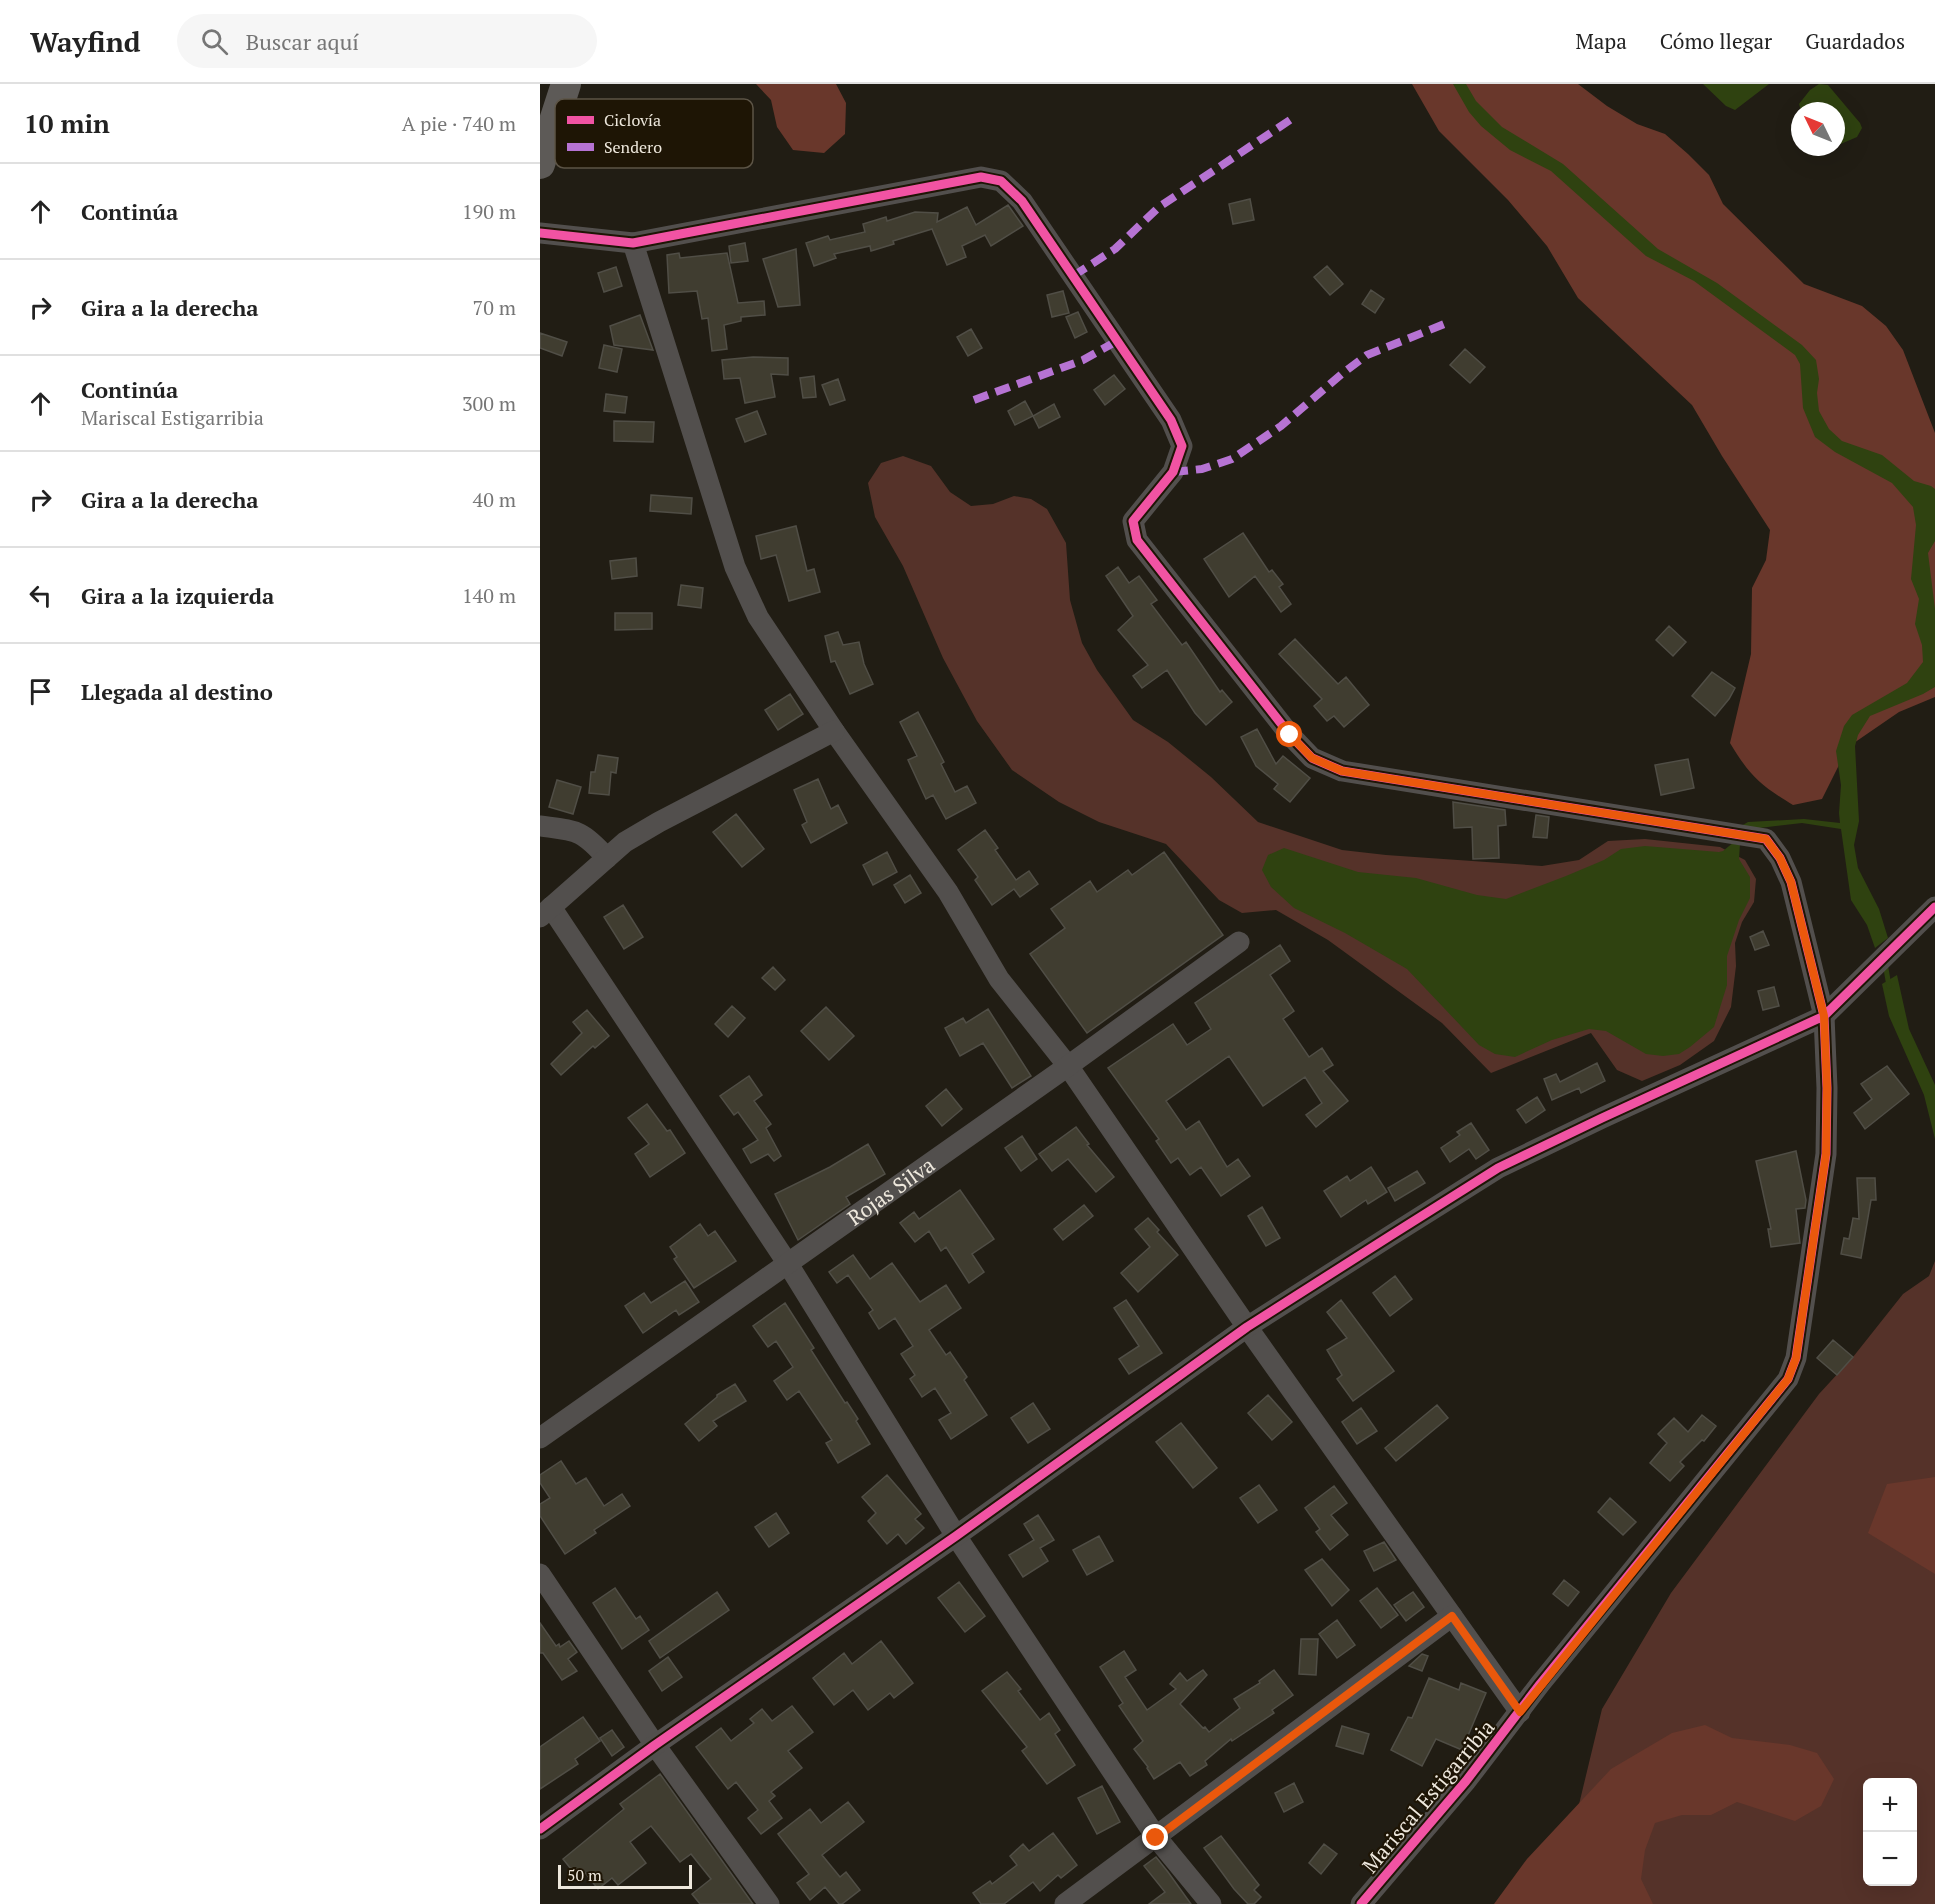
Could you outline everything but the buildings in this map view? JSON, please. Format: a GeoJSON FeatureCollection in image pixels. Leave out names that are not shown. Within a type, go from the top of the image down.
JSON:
{"type":"FeatureCollection","features":[{"type":"Feature","properties":{"kind":"street"},"geometry":{"type":"LineString","coordinates":[[561,99],[566,84]]}},
{"type":"Feature","properties":{"kind":"street"},"geometry":{"type":"LineString","coordinates":[[540,164],[555,118]]}},
{"type":"Feature","properties":{"kind":"street","name":"Mariscal Estigarribia"},"geometry":{"type":"LineString","coordinates":[[633,243],[981,177],[1001,181],[1022,201],[1035,220],[1171,420],[1182,446],[1173,472],[1133,521],[1137,540],[1290,735],[1312,758],[1342,771],[1766,839],[1780,858],[1791,882],[1824,1016],[1827,1088],[1826,1154],[1796,1358],[1788,1379],[1466,1781],[1361,1904]]}},
{"type":"Feature","properties":{"kind":"street"},"geometry":{"type":"LineString","coordinates":[[540,232],[633,243],[735,567],[758,617],[834,731],[948,892],[999,979],[1068,1066],[1247,1327],[1520,1712]]}},
{"type":"Feature","properties":{"kind":"street"},"geometry":{"type":"LineString","coordinates":[[834,731],[625,842],[545,912],[788,1264],[956,1536],[1156,1838],[1211,1904]]}},
{"type":"Feature","properties":{"kind":"street"},"geometry":{"type":"LineString","coordinates":[[540,826],[576,831],[590,839],[607,858]]}},
{"type":"Feature","properties":{"kind":"street"},"geometry":{"type":"LineString","coordinates":[[540,1829],[655,1745],[956,1536],[1247,1327],[1498,1168],[1824,1016],[1935,907]]}},
{"type":"Feature","properties":{"kind":"street","name":"Rojas Silva"},"geometry":{"type":"LineString","coordinates":[[540,1438],[1068,1066],[1239,942]]}},
{"type":"Feature","properties":{"kind":"street"},"geometry":{"type":"LineString","coordinates":[[540,1574],[655,1745],[769,1904]]}},
{"type":"Feature","properties":{"kind":"street"},"geometry":{"type":"LineString","coordinates":[[1065,1904],[1452,1616]]}},
{"type":"Feature","properties":{"kind":"shaded area"},"geometry":{"type":"Polygon","coordinates":[[[756,84],[836,84],[846,103],[845,134],[824,153],[793,150],[777,127],[771,100],[756,84]]]}},
{"type":"Feature","properties":{"kind":"shaded area"},"geometry":{"type":"Polygon","coordinates":[[[1412,84],[1578,84],[1607,106],[1637,124],[1665,134],[1709,175],[1723,204],[1804,284],[1862,306],[1886,326],[1903,350],[1935,433],[1935,697],[1899,712],[1848,747],[1822,799],[1793,805],[1757,779],[1730,743],[1751,654],[1752,588],[1766,560],[1770,530],[1692,405],[1578,298],[1547,246],[1508,200],[1439,131],[1412,84]]]}},
{"type":"Feature","properties":{"kind":"shaded area"},"geometry":{"type":"Polygon","coordinates":[[[1453,84],[1466,84],[1476,101],[1502,127],[1563,164],[1658,249],[1717,283],[1802,345],[1816,360],[1819,379],[1817,393],[1819,411],[1829,429],[1842,441],[1882,455],[1914,481],[1935,489],[1935,541],[1928,553],[1935,609],[1935,687],[1870,716],[1858,735],[1855,746],[1859,821],[1854,845],[1858,868],[1879,909],[1888,938],[1875,948],[1867,925],[1851,900],[1841,829],[1802,823],[1751,829],[1741,826],[1748,822],[1804,819],[1840,823],[1841,785],[1836,751],[1844,726],[1852,715],[1907,683],[1923,662],[1922,645],[1915,624],[1919,599],[1911,579],[1916,525],[1913,507],[1892,483],[1835,452],[1815,437],[1803,408],[1800,364],[1795,355],[1694,281],[1646,256],[1551,171],[1510,150],[1481,126],[1469,112],[1453,84]]]}},
{"type":"Feature","properties":{"kind":"shaded area"},"geometry":{"type":"Polygon","coordinates":[[[1703,84],[1769,84],[1735,110],[1726,106],[1703,84]]]}},
{"type":"Feature","properties":{"kind":"shaded area"},"geometry":{"type":"Polygon","coordinates":[[[1819,84],[1828,85],[1842,102],[1801,102],[1810,90],[1819,84]]]}},
{"type":"Feature","properties":{"kind":"shaded area"},"geometry":{"type":"Polygon","coordinates":[[[1845,105],[1862,128],[1857,137],[1845,142],[1845,105]]]}},
{"type":"Feature","properties":{"kind":"shaded area"},"geometry":{"type":"Polygon","coordinates":[[[903,456],[931,466],[950,492],[971,506],[993,504],[1014,496],[1031,499],[1047,509],[1066,543],[1070,600],[1082,643],[1097,670],[1133,720],[1168,742],[1211,777],[1258,822],[1342,850],[1386,855],[1542,866],[1579,860],[1608,841],[1645,839],[1720,847],[1745,860],[1756,879],[1754,902],[1742,922],[1735,943],[1736,966],[1731,1007],[1714,1041],[1680,1065],[1642,1081],[1617,1070],[1591,1033],[1491,1073],[1442,1023],[1328,940],[1276,910],[1242,913],[1219,900],[1166,844],[1099,822],[1059,802],[1012,770],[977,721],[943,658],[903,566],[875,517],[868,483],[881,463],[903,456]]]}},
{"type":"Feature","properties":{"kind":"shaded area"},"geometry":{"type":"Polygon","coordinates":[[[1734,842],[1740,844],[1739,859],[1750,877],[1750,898],[1739,920],[1727,956],[1727,985],[1714,1027],[1679,1054],[1663,1056],[1646,1054],[1606,1031],[1589,1029],[1552,1040],[1515,1057],[1495,1054],[1479,1045],[1407,969],[1345,933],[1294,908],[1271,887],[1262,870],[1268,855],[1284,848],[1358,872],[1416,878],[1477,895],[1506,899],[1604,860],[1621,849],[1645,846],[1719,852],[1734,842]]]}},
{"type":"Feature","properties":{"kind":"shaded area"},"geometry":{"type":"Polygon","coordinates":[[[1897,975],[1909,1029],[1935,1085],[1935,1139],[1924,1095],[1889,1016],[1882,984],[1897,975]]]}},
{"type":"Feature","properties":{"kind":"shaded area"},"geometry":{"type":"Polygon","coordinates":[[[1935,1261],[1935,1904],[1555,1904],[1602,1709],[1671,1593],[1819,1394],[1853,1357],[1903,1294],[1929,1276],[1935,1261]]]}},
{"type":"Feature","properties":{"kind":"shaded area"},"geometry":{"type":"Polygon","coordinates":[[[1935,1477],[1935,1574],[1868,1533],[1887,1484],[1935,1477]]]}},
{"type":"Feature","properties":{"kind":"shaded area"},"geometry":{"type":"Polygon","coordinates":[[[1705,1725],[1732,1738],[1790,1745],[1817,1753],[1834,1779],[1821,1806],[1795,1821],[1737,1802],[1711,1815],[1682,1815],[1655,1823],[1645,1850],[1641,1879],[1653,1904],[1494,1904],[1527,1859],[1611,1769],[1672,1733],[1705,1725]]]}},
{"type":"Feature","properties":{"kind":"waterway"},"geometry":{"type":"LineString","coordinates":[[1885,963],[1889,986]]}},
{"type":"Feature","properties":{"kind":"marked path"},"geometry":{"type":"LineString","coordinates":[[1073,276],[1115,249],[1159,207],[1296,116]]}},
{"type":"Feature","properties":{"kind":"marked path"},"geometry":{"type":"LineString","coordinates":[[1173,472],[1202,469],[1232,459],[1281,426],[1367,355],[1447,323]]}},
{"type":"Feature","properties":{"kind":"marked path"},"geometry":{"type":"LineString","coordinates":[[974,400],[1083,360],[1117,341]]}},
{"type":"Feature","properties":{"kind":"cycle path"},"geometry":{"type":"LineString","coordinates":[[540,233],[633,243],[981,177],[1001,181],[1022,201],[1171,420],[1182,446],[1173,472],[1133,521],[1137,540],[1290,735],[1312,758],[1342,771],[1766,839],[1780,858],[1791,882],[1824,1016],[1827,1088],[1826,1154],[1796,1358],[1788,1379],[1540,1684],[1466,1781],[1361,1904]]}},
{"type":"Feature","properties":{"kind":"cycle path"},"geometry":{"type":"LineString","coordinates":[[540,1829],[655,1745],[956,1536],[1247,1327],[1390,1236],[1498,1168],[1824,1016],[1935,907]]}},
{"type":"Feature","properties":{"kind":"route"},"geometry":{"type":"LineString","coordinates":[[1156,1838],[1452,1616],[1520,1712],[1540,1684],[1788,1379],[1796,1358],[1826,1154],[1827,1088],[1824,1016],[1791,882],[1780,858],[1766,839],[1342,771],[1312,758],[1290,735]]}}]}
